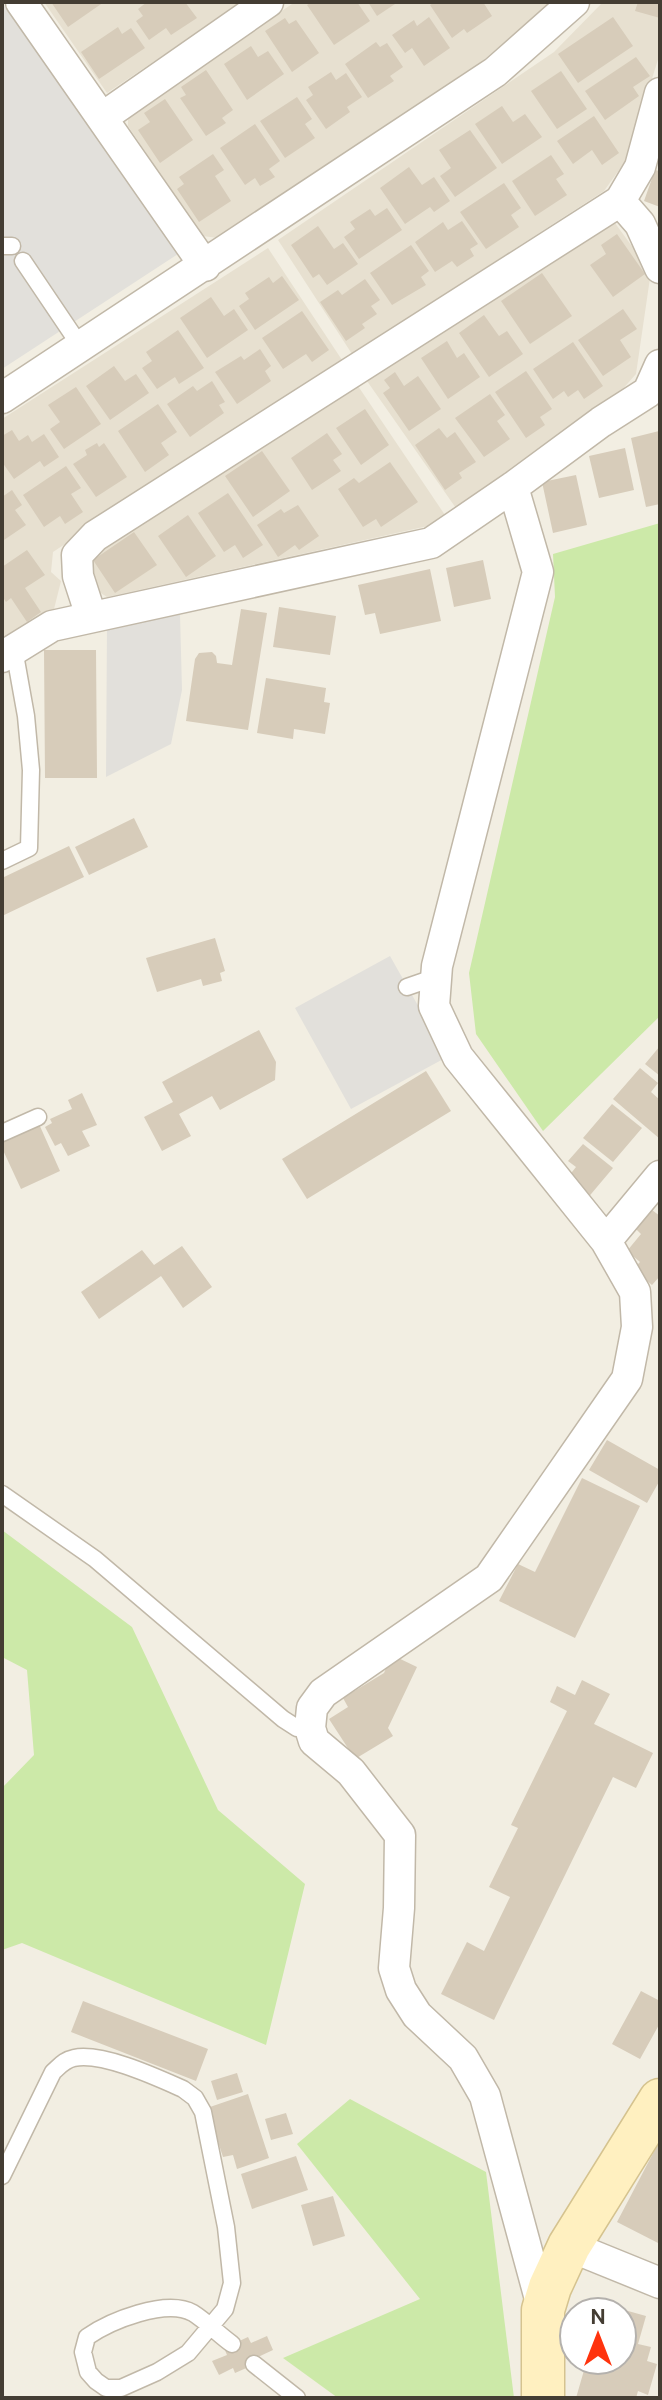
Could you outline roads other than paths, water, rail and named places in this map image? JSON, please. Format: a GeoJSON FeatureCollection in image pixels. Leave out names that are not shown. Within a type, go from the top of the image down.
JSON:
{"type":"FeatureCollection","features":[{"type":"Feature","properties":{"kind":"street"},"geometry":{"type":"LineString","coordinates":[[21,2],[205,266]]}},
{"type":"Feature","properties":{"kind":"street"},"geometry":{"type":"LineString","coordinates":[[103,117],[268,2]]}},
{"type":"Feature","properties":{"kind":"street"},"geometry":{"type":"LineString","coordinates":[[2,398],[495,72],[574,2]]}},
{"type":"Feature","properties":{"kind":"street"},"geometry":{"type":"LineString","coordinates":[[91,616],[78,576],[77,555],[95,536],[620,201],[640,167],[660,93]]}},
{"type":"Feature","properties":{"kind":"street"},"geometry":{"type":"LineString","coordinates":[[620,201],[640,224],[660,268]]}},
{"type":"Feature","properties":{"kind":"street"},"geometry":{"type":"LineString","coordinates":[[8,653],[52,626],[431,543],[648,392],[660,365]]}},
{"type":"Feature","properties":{"kind":"street"},"geometry":{"type":"LineString","coordinates":[[513,487],[538,572],[436,977],[434,1006],[458,1057],[606,1241],[635,1292],[637,1327],[627,1379],[489,1578],[323,1693],[312,1708],[310,1728],[314,1741],[351,1772],[400,1835],[394,1968],[401,1990],[417,2015],[463,2058],[485,2096],[543,2310],[543,2398]]}},
{"type":"Feature","properties":{"kind":"street"},"geometry":{"type":"LineString","coordinates":[[606,1241],[660,1176]]}},
{"type":"Feature","properties":{"kind":"street"},"geometry":{"type":"LineString","coordinates":[[543,2310],[569,2246],[660,2100]]}},
{"type":"Feature","properties":{"kind":"street"},"geometry":{"type":"LineString","coordinates":[[569,2246],[660,2283]]}},
{"type":"Feature","properties":{"kind":"lane"},"geometry":{"type":"LineString","coordinates":[[23,261],[81,347]]}},
{"type":"Feature","properties":{"kind":"lane"},"geometry":{"type":"LineString","coordinates":[[2,861],[29,848],[31,770],[26,716],[8,653]]}},
{"type":"Feature","properties":{"kind":"lane"},"geometry":{"type":"LineString","coordinates":[[407,987],[436,977]]}},
{"type":"Feature","properties":{"kind":"lane"},"geometry":{"type":"LineString","coordinates":[[2,1133],[38,1117]]}},
{"type":"Feature","properties":{"kind":"lane"},"geometry":{"type":"LineString","coordinates":[[2,1494],[95,1559],[283,1719],[297,1728],[310,1728]]}},
{"type":"Feature","properties":{"kind":"lane"},"geometry":{"type":"LineString","coordinates":[[2,2176],[53,2072],[63,2062],[76,2058],[96,2058],[183,2089],[195,2098],[203,2112],[226,2227],[232,2283],[225,2309],[209,2327],[188,2353],[157,2372],[121,2388],[106,2388],[96,2381],[88,2372],[83,2352],[87,2337],[105,2324],[176,2308],[192,2312],[209,2327],[232,2344]]}},
{"type":"Feature","properties":{"kind":"lane"},"geometry":{"type":"LineString","coordinates":[[254,2364],[297,2398]]}}]}
